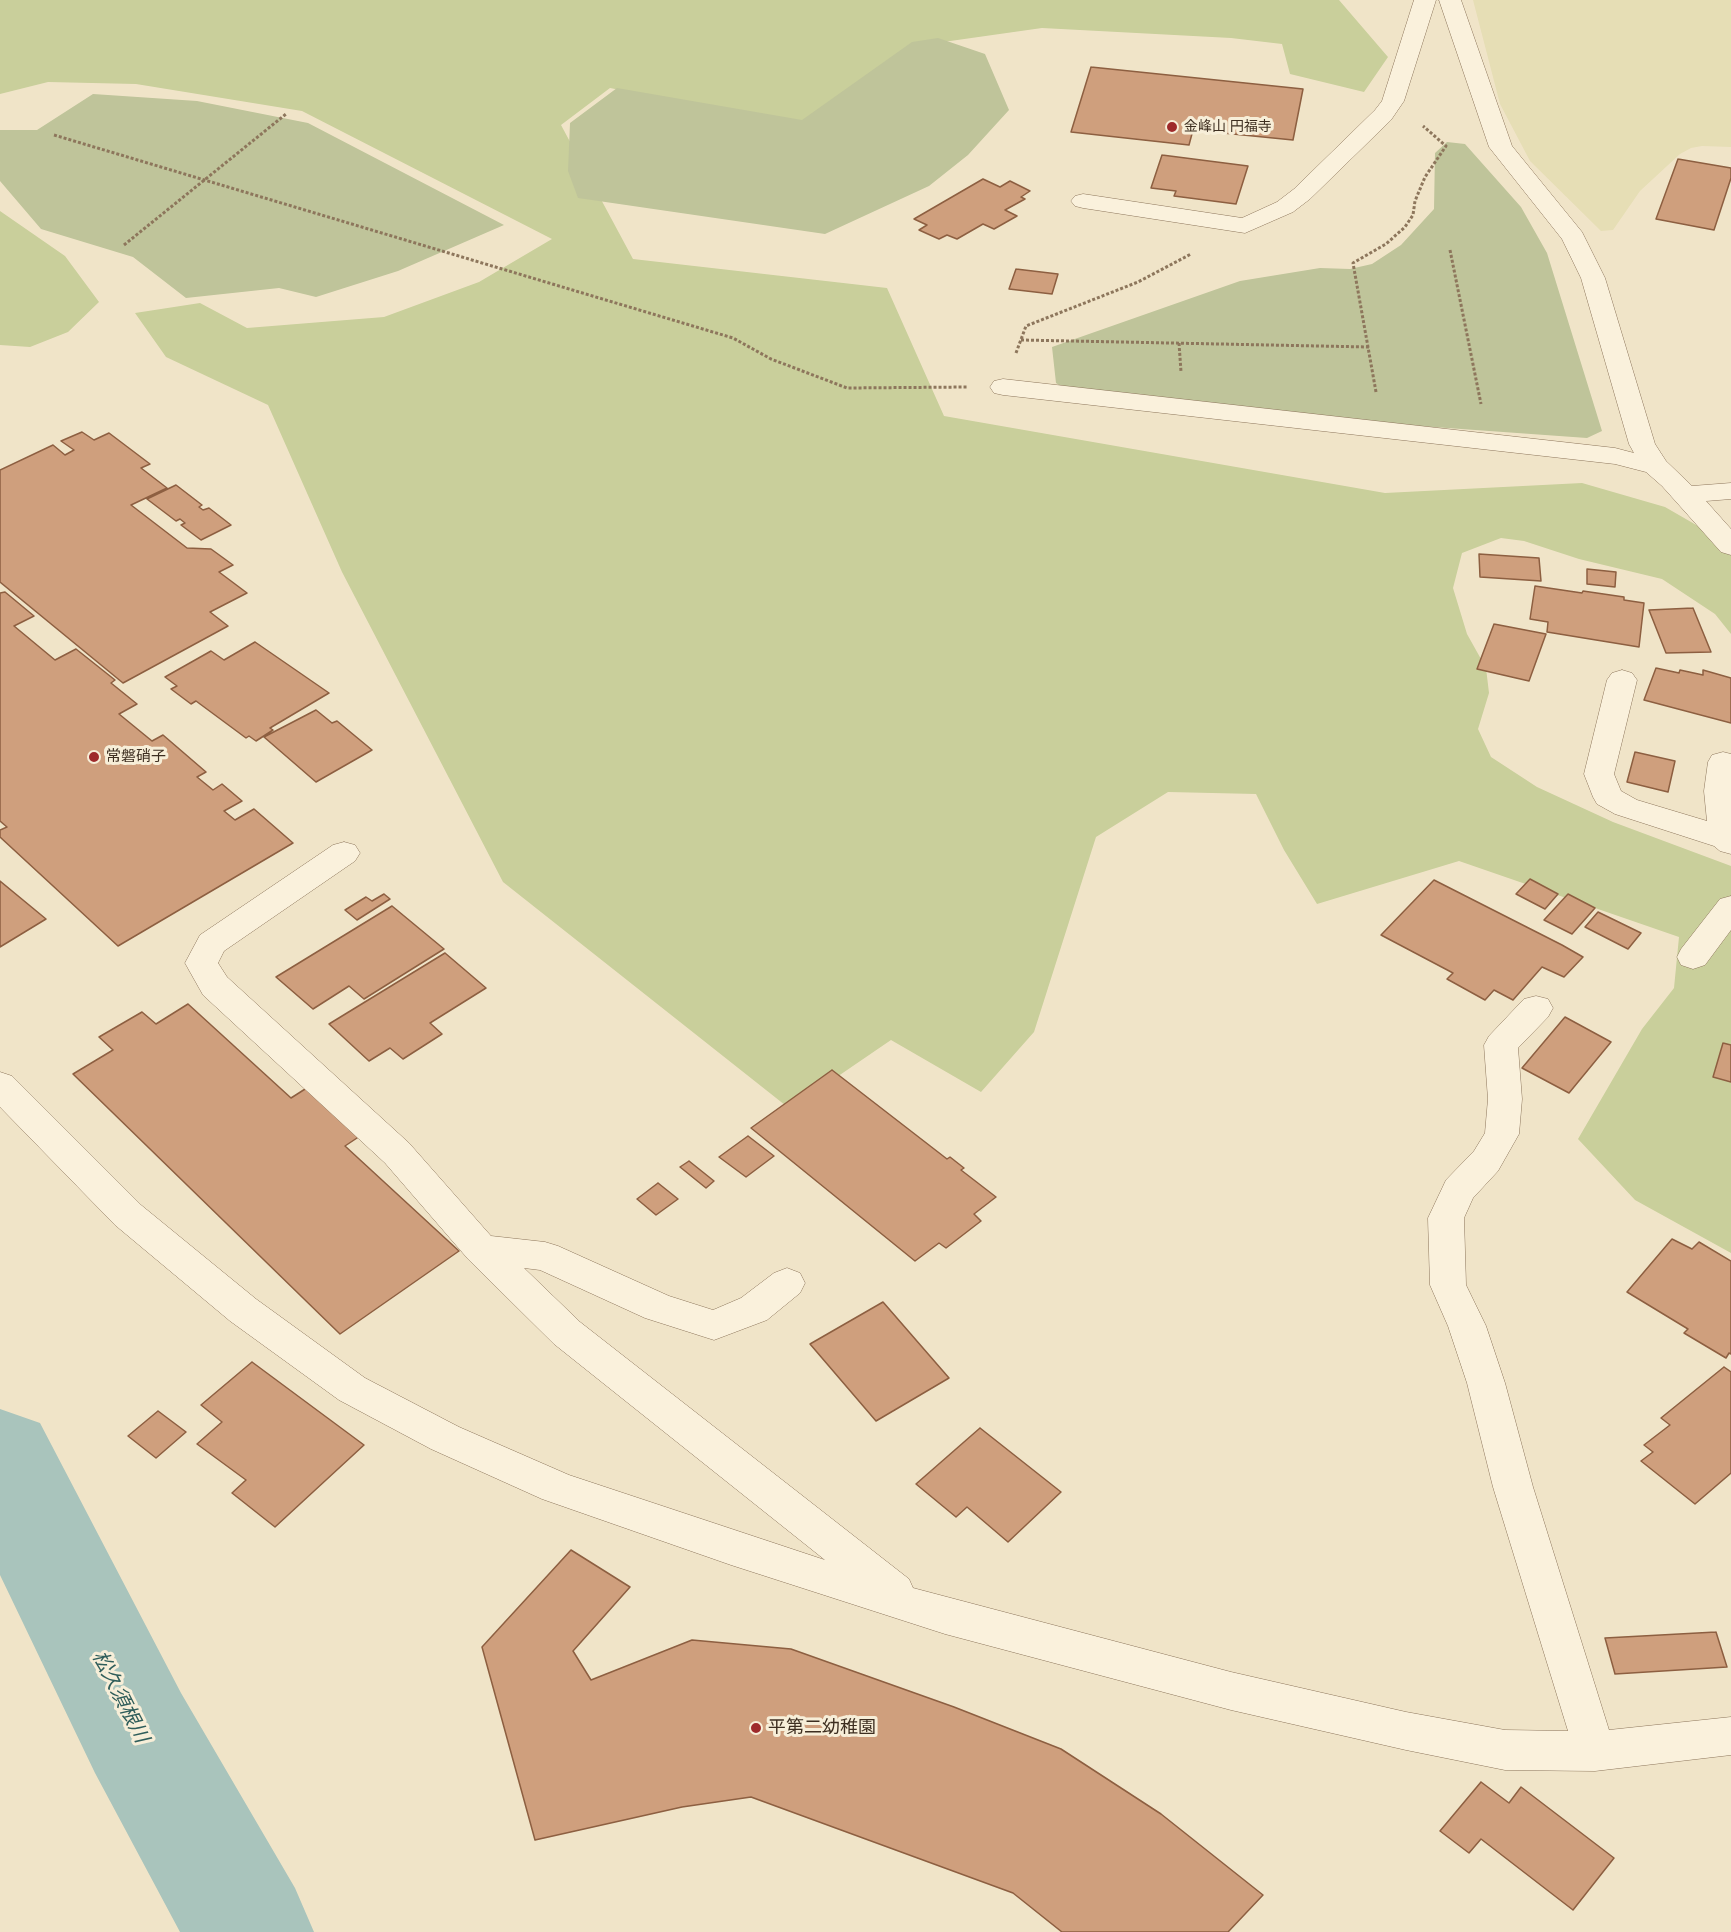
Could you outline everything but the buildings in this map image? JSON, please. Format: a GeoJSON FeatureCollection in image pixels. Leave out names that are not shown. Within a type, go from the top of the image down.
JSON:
{"type":"FeatureCollection","features":[{"type":"Feature","properties":{"kind":"street"},"geometry":{"type":"LineString","coordinates":[[1083,201],[1245,226],[1285,207],[1302,194],[1383,115],[1393,101],[1425,0]]}},
{"type":"Feature","properties":{"kind":"street"},"geometry":{"type":"LineString","coordinates":[[1450,0],[1501,147],[1573,237],[1593,278],[1642,444],[1656,466],[1731,546]]}},
{"type":"Feature","properties":{"kind":"street"},"geometry":{"type":"LineString","coordinates":[[1003,387],[1615,456],[1656,466]]}},
{"type":"Feature","properties":{"kind":"street"},"geometry":{"type":"LineString","coordinates":[[1685,495],[1731,491]]}},
{"type":"Feature","properties":{"kind":"street"},"geometry":{"type":"LineString","coordinates":[[1622,680],[1599,774],[1608,797],[1626,807],[1728,841],[1719,791],[1723,762]]}},
{"type":"Feature","properties":{"kind":"street"},"geometry":{"type":"LineString","coordinates":[[344,853],[212,943],[201,963],[215,986],[397,1153],[481,1249],[567,1333],[910,1604]]}},
{"type":"Feature","properties":{"kind":"street"},"geometry":{"type":"LineString","coordinates":[[1693,957],[1731,907]]}},
{"type":"Feature","properties":{"kind":"street"},"geometry":{"type":"LineString","coordinates":[[1536,1008],[1501,1045],[1505,1099],[1502,1134],[1486,1161],[1459,1190],[1446,1218],[1448,1285],[1467,1326],[1486,1383],[1513,1486],[1595,1751]]}},
{"type":"Feature","properties":{"kind":"street"},"geometry":{"type":"LineString","coordinates":[[0,1085],[128,1215],[243,1310],[352,1389],[445,1438],[556,1487],[731,1548],[945,1616],[1231,1691],[1406,1731],[1505,1750],[1595,1751],[1731,1736]]}},
{"type":"Feature","properties":{"kind":"street"},"geometry":{"type":"LineString","coordinates":[[481,1249],[545,1256],[658,1307],[714,1325],[754,1309],[787,1283]]}},
{"type":"Feature","properties":{"kind":"path"},"geometry":{"type":"LineString","coordinates":[[1381,431],[1369,346],[1353,262],[1386,244],[1405,227],[1413,215],[1415,201],[1425,177],[1446,146],[1393,101]]}},
{"type":"Feature","properties":{"kind":"path"},"geometry":{"type":"LineString","coordinates":[[124,245],[286,114]]}},
{"type":"Feature","properties":{"kind":"path"},"geometry":{"type":"LineString","coordinates":[[54,135],[733,338],[771,359],[847,388],[1003,387],[1026,326],[1138,282],[1245,226]]}},
{"type":"Feature","properties":{"kind":"path"},"geometry":{"type":"LineString","coordinates":[[1450,250],[1489,443]]}},
{"type":"Feature","properties":{"kind":"path"},"geometry":{"type":"LineString","coordinates":[[1021,340],[1369,346]]}},
{"type":"Feature","properties":{"kind":"path"},"geometry":{"type":"LineString","coordinates":[[1179,343],[1182,374]]}},
{"type":"Feature","properties":{"kind":"shaded area"},"geometry":{"type":"Polygon","coordinates":[[[1473,0],[1731,0],[1731,147],[1702,146],[1691,148],[1680,154],[1640,191],[1613,230],[1601,231],[1530,161],[1500,104],[1473,0]]]}},
{"type":"Feature","properties":{"kind":"green space"},"geometry":{"type":"Polygon","coordinates":[[[0,0],[1339,0],[1388,57],[1364,92],[1290,74],[1282,44],[1231,38],[1042,28],[922,45],[817,130],[610,88],[561,125],[633,259],[887,288],[944,416],[1385,493],[1582,483],[1665,507],[1731,545],[1731,634],[1715,614],[1662,579],[1579,559],[1524,541],[1501,538],[1462,553],[1453,588],[1467,634],[1486,668],[1489,693],[1478,729],[1491,757],[1537,787],[1613,822],[1731,866],[1731,1253],[1635,1200],[1578,1139],[1642,1029],[1674,988],[1679,937],[1459,861],[1317,904],[1284,850],[1256,794],[1168,792],[1096,837],[1034,1032],[981,1092],[891,1040],[790,1109],[503,882],[342,572],[268,405],[166,357],[135,313],[200,303],[247,328],[384,317],[479,282],[552,239],[302,111],[136,84],[48,82],[0,94],[0,0]]]}},
{"type":"Feature","properties":{"kind":"green space"},"geometry":{"type":"Polygon","coordinates":[[[938,38],[985,54],[1009,110],[968,155],[929,186],[825,234],[578,198],[568,171],[570,123],[617,88],[802,120],[912,42],[938,38]]]}},
{"type":"Feature","properties":{"kind":"green space"},"geometry":{"type":"Polygon","coordinates":[[[93,94],[197,101],[308,123],[504,225],[398,271],[316,297],[279,288],[186,298],[133,257],[41,229],[0,181],[0,130],[37,130],[93,94]]]}},
{"type":"Feature","properties":{"kind":"green space"},"geometry":{"type":"Polygon","coordinates":[[[1447,142],[1465,144],[1521,207],[1547,253],[1602,431],[1587,438],[1084,402],[1056,383],[1052,347],[1240,281],[1320,268],[1350,269],[1372,264],[1401,245],[1434,209],[1435,153],[1447,142]]]}},
{"type":"Feature","properties":{"kind":"green space"},"geometry":{"type":"Polygon","coordinates":[[[0,211],[65,256],[99,302],[68,332],[30,347],[0,345],[0,211]]]}},
{"type":"Feature","properties":{"kind":"waterway","name":"松久須根川"},"geometry":{"type":"LineString","coordinates":[[0,1457],[138,1733],[249,1932]]}},
{"type":"Feature","properties":{"kind":"place","name":"金峰山 円福寺"},"geometry":{"type":"Point","coordinates":[1172,127]}},
{"type":"Feature","properties":{"kind":"place","name":"常磐硝子"},"geometry":{"type":"Point","coordinates":[94,757]}},
{"type":"Feature","properties":{"kind":"place","name":"平第二幼稚園"},"geometry":{"type":"Point","coordinates":[756,1728]}}]}
